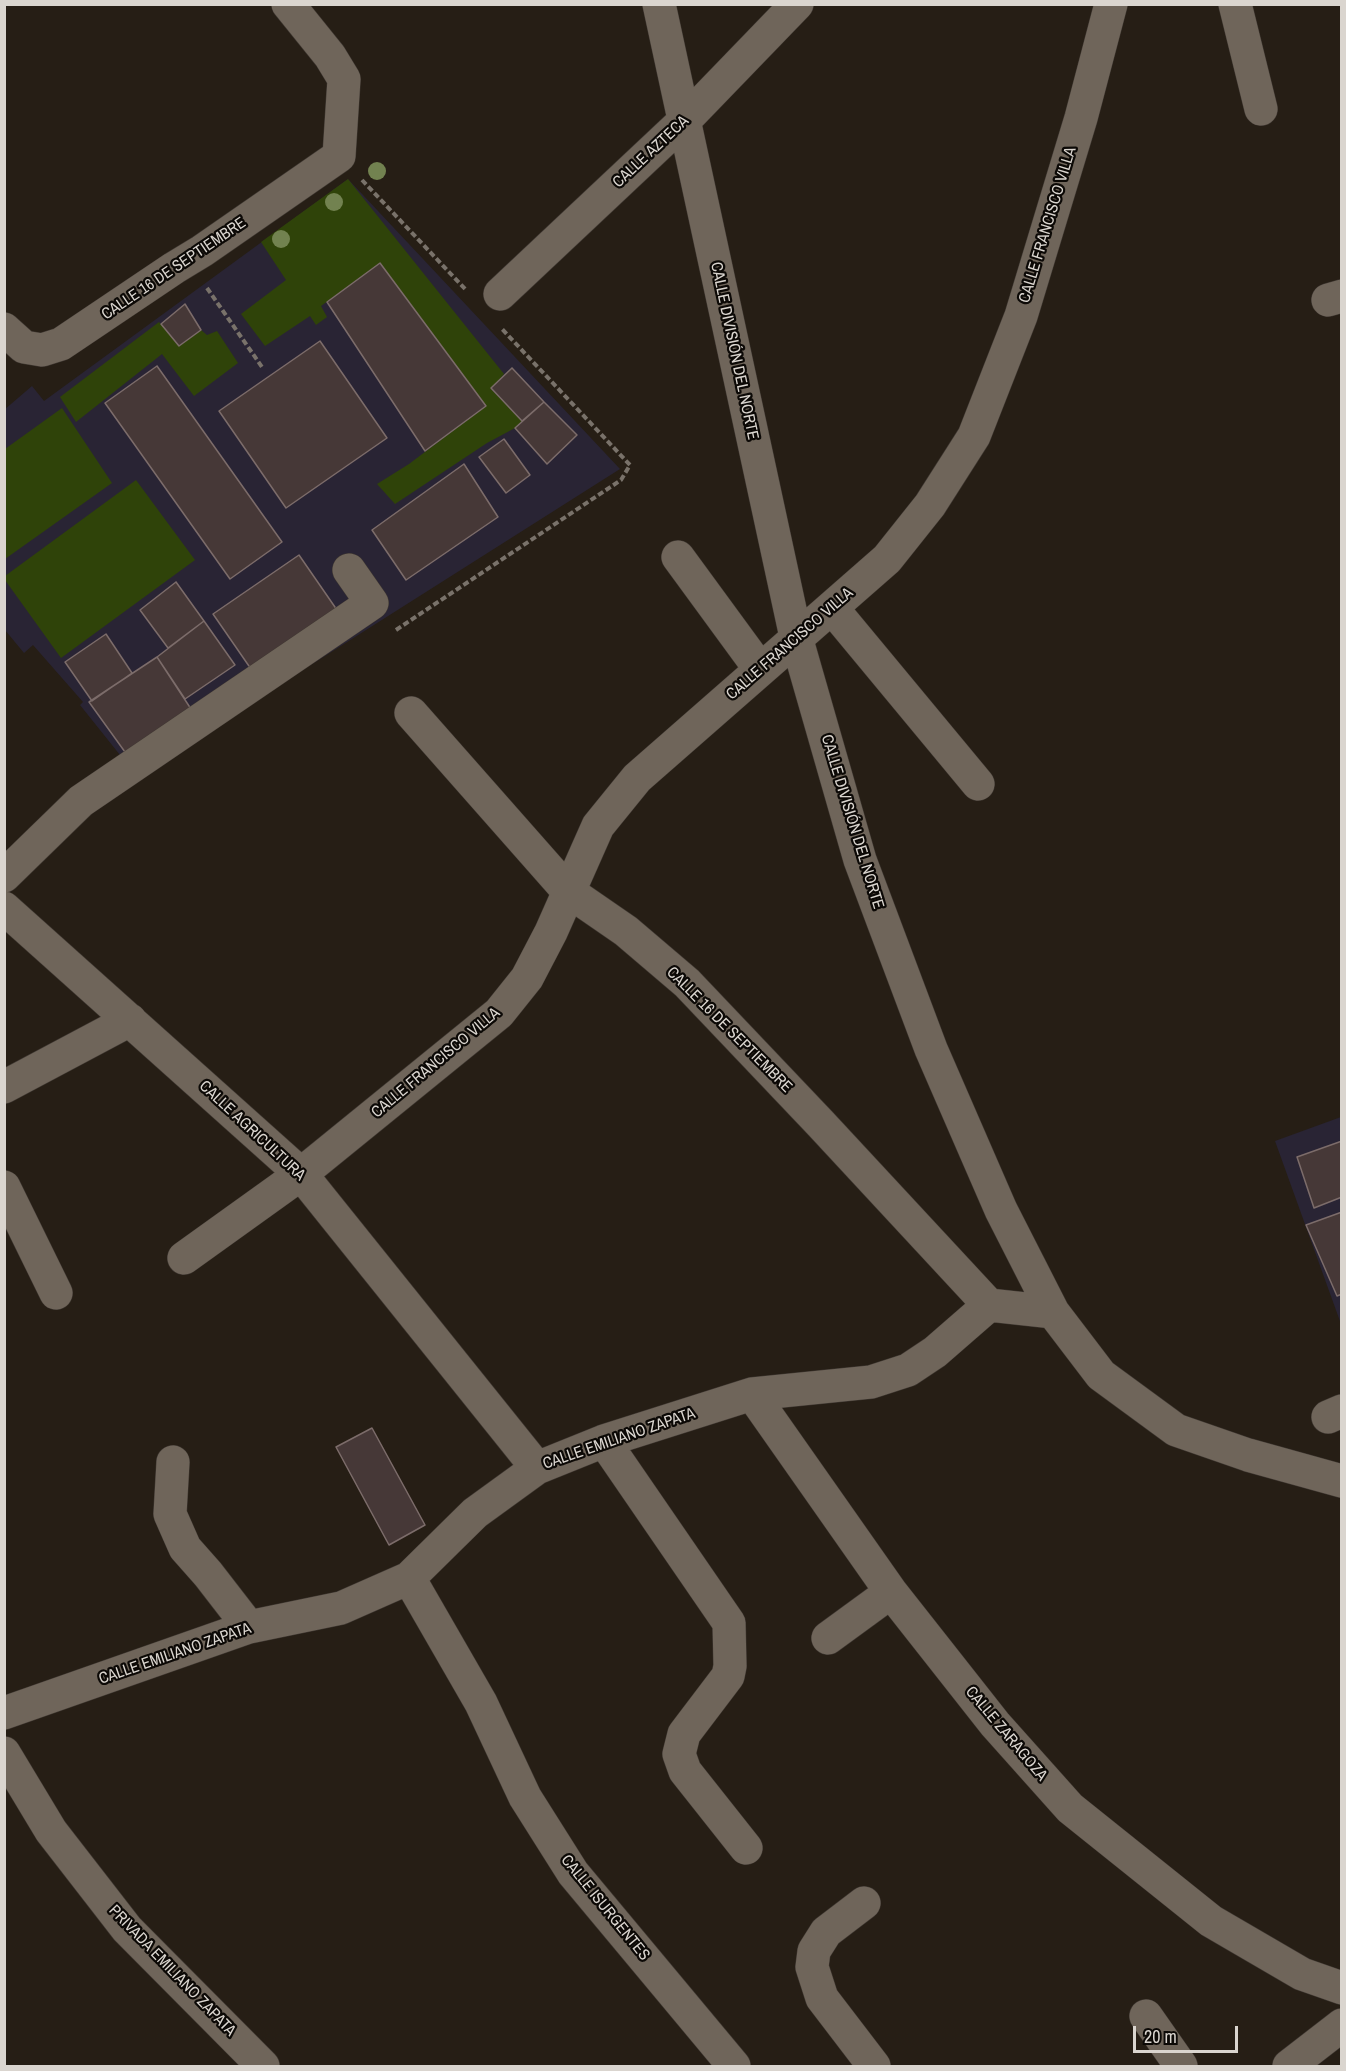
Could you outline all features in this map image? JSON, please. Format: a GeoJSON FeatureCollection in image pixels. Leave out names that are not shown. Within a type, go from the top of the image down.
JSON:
{"type":"FeatureCollection","features":[{"type":"Feature","properties":{"kind":"street"},"geometry":{"type":"LineString","coordinates":[[288,4],[330,56],[344,80],[348,165]]}},
{"type":"Feature","properties":{"kind":"street","name":"CALLE DIVISIÓN DEL NORTE"},"geometry":{"type":"LineString","coordinates":[[659,4],[796,637],[860,860],[931,1049],[1001,1210],[1053,1312],[1101,1375],[1176,1430],[1248,1455],[1341,1481]]}},
{"type":"Feature","properties":{"kind":"street","name":"CALLE AZTECA"},"geometry":{"type":"LineString","coordinates":[[485,294],[684,121],[798,4]]}},
{"type":"Feature","properties":{"kind":"street","name":"CALLE FRANCISCO VILLA"},"geometry":{"type":"LineString","coordinates":[[184,1258],[301,1174],[499,1013],[527,978],[551,932],[598,826],[636,778],[887,559],[930,505],[974,436],[1021,316],[1081,118],[1111,4]]}},
{"type":"Feature","properties":{"kind":"street"},"geometry":{"type":"LineString","coordinates":[[1235,4],[1261,109]]}},
{"type":"Feature","properties":{"kind":"street","name":"CALLE 16 DE SEPTIEMBRE"},"geometry":{"type":"LineString","coordinates":[[4,328],[24,347],[42,350],[61,344],[187,261],[348,165]]}},
{"type":"Feature","properties":{"kind":"street"},"geometry":{"type":"LineString","coordinates":[[678,557],[760,669]]}},
{"type":"Feature","properties":{"kind":"street"},"geometry":{"type":"LineString","coordinates":[[4,876],[81,801],[372,603],[349,570]]}},
{"type":"Feature","properties":{"kind":"street"},"geometry":{"type":"LineString","coordinates":[[832,608],[978,784]]}},
{"type":"Feature","properties":{"kind":"street","name":"CALLE 16 DE SEPTIEMBRE"},"geometry":{"type":"LineString","coordinates":[[411,713],[568,891],[626,931],[687,984],[989,1305]]}},
{"type":"Feature","properties":{"kind":"street","name":"CALLE AGRICULTURA"},"geometry":{"type":"LineString","coordinates":[[4,908],[301,1174],[537,1468]]}},
{"type":"Feature","properties":{"kind":"street"},"geometry":{"type":"LineString","coordinates":[[4,1087],[130,1020]]}},
{"type":"Feature","properties":{"kind":"street"},"geometry":{"type":"LineString","coordinates":[[4,1187],[56,1293]]}},
{"type":"Feature","properties":{"kind":"street"},"geometry":{"type":"LineString","coordinates":[[989,1305],[1053,1312]]}},
{"type":"Feature","properties":{"kind":"street","name":"CALLE EMILIANO ZAPATA"},"geometry":{"type":"LineString","coordinates":[[4,1713],[249,1627],[341,1608],[409,1578],[475,1513],[537,1468],[604,1441],[752,1394],[871,1382],[908,1370],[935,1352],[989,1305]]}},
{"type":"Feature","properties":{"kind":"street","name":"CALLE ZARAGOZA"},"geometry":{"type":"LineString","coordinates":[[752,1394],[891,1592],[995,1724],[1070,1808],[1211,1921],[1302,1974],[1341,1988]]}},
{"type":"Feature","properties":{"kind":"street"},"geometry":{"type":"LineString","coordinates":[[604,1441],[729,1623],[730,1666],[728,1676],[684,1734],[679,1754],[685,1771],[746,1848]]}},
{"type":"Feature","properties":{"kind":"street"},"geometry":{"type":"LineString","coordinates":[[173,1462],[170,1514],[185,1548],[249,1627]]}},
{"type":"Feature","properties":{"kind":"street","name":"CALLE ISURGENTES"},"geometry":{"type":"LineString","coordinates":[[409,1578],[481,1704],[525,1797],[573,1873],[734,2067]]}},
{"type":"Feature","properties":{"kind":"street"},"geometry":{"type":"LineString","coordinates":[[828,1638],[891,1592]]}},
{"type":"Feature","properties":{"kind":"street","name":"PRIVADA EMILIANO ZAPATA"},"geometry":{"type":"LineString","coordinates":[[4,1753],[51,1831],[127,1929],[262,2066]]}},
{"type":"Feature","properties":{"kind":"street"},"geometry":{"type":"LineString","coordinates":[[864,1903],[826,1932],[814,1951],[812,1967],[822,1998],[874,2067]]}},
{"type":"Feature","properties":{"kind":"street"},"geometry":{"type":"LineString","coordinates":[[1146,2016],[1181,2067]]}},
{"type":"Feature","properties":{"kind":"street"},"geometry":{"type":"LineString","coordinates":[[1289,2067],[1341,2025]]}},
{"type":"Feature","properties":{"kind":"path"},"geometry":{"type":"LineString","coordinates":[[348,165],[485,294]]}},
{"type":"Feature","properties":{"kind":"path"},"geometry":{"type":"LineString","coordinates":[[187,261],[262,368]]}},
{"type":"Feature","properties":{"kind":"path"},"geometry":{"type":"LineString","coordinates":[[395,631],[621,480],[630,465],[502,329]]}},
{"type":"Feature","properties":{"kind":"shaded area"},"geometry":{"type":"Polygon","coordinates":[[[348,179],[620,469],[172,753],[124,760],[80,705],[83,702],[33,645],[24,653],[5,630],[4,410],[32,386],[44,401],[348,179]]]}},
{"type":"Feature","properties":{"kind":"shaded area"},"geometry":{"type":"Polygon","coordinates":[[[1341,1117],[1341,1324],[1275,1141],[1341,1117]]]}},
{"type":"Feature","properties":{"kind":"green space"},"geometry":{"type":"Polygon","coordinates":[[[348,179],[504,374],[491,389],[522,421],[515,428],[487,443],[395,504],[377,484],[409,464],[486,406],[380,263],[321,306],[327,317],[316,325],[310,316],[265,346],[241,314],[286,280],[261,242],[348,179]]]}},
{"type":"Feature","properties":{"kind":"green space"},"geometry":{"type":"Polygon","coordinates":[[[159,322],[179,346],[201,330],[207,335],[217,331],[238,363],[194,396],[162,354],[76,422],[60,397],[159,322]]]}},
{"type":"Feature","properties":{"kind":"green space"},"geometry":{"type":"Polygon","coordinates":[[[62,408],[112,483],[5,559],[5,449],[62,408]]]}},
{"type":"Feature","properties":{"kind":"green space"},"geometry":{"type":"Polygon","coordinates":[[[136,480],[195,560],[61,658],[5,580],[5,576],[136,480]]]}},
{"type":"Feature","properties":{"kind":"building"},"geometry":{"type":"Polygon","coordinates":[[[380,263],[486,406],[425,451],[327,302],[380,263]]]}},
{"type":"Feature","properties":{"kind":"building"},"geometry":{"type":"Polygon","coordinates":[[[185,304],[201,330],[179,346],[161,324],[185,304]]]}},
{"type":"Feature","properties":{"kind":"building"},"geometry":{"type":"Polygon","coordinates":[[[320,341],[387,438],[286,508],[219,411],[320,341]]]}},
{"type":"Feature","properties":{"kind":"building"},"geometry":{"type":"Polygon","coordinates":[[[157,366],[282,542],[230,579],[105,403],[157,366]]]}},
{"type":"Feature","properties":{"kind":"building"},"geometry":{"type":"Polygon","coordinates":[[[512,368],[544,402],[522,421],[491,388],[512,368]]]}},
{"type":"Feature","properties":{"kind":"building"},"geometry":{"type":"Polygon","coordinates":[[[544,402],[577,435],[547,464],[515,428],[544,402]]]}},
{"type":"Feature","properties":{"kind":"building"},"geometry":{"type":"Polygon","coordinates":[[[504,439],[530,475],[506,493],[479,457],[504,439]]]}},
{"type":"Feature","properties":{"kind":"building"},"geometry":{"type":"Polygon","coordinates":[[[464,464],[498,517],[406,580],[372,530],[464,464]]]}},
{"type":"Feature","properties":{"kind":"building"},"geometry":{"type":"Polygon","coordinates":[[[299,555],[337,610],[251,669],[213,614],[299,555]]]}},
{"type":"Feature","properties":{"kind":"building"},"geometry":{"type":"Polygon","coordinates":[[[176,582],[204,621],[168,648],[140,610],[176,582]]]}},
{"type":"Feature","properties":{"kind":"building"},"geometry":{"type":"Polygon","coordinates":[[[204,621],[235,665],[185,699],[157,657],[204,621]]]}},
{"type":"Feature","properties":{"kind":"building"},"geometry":{"type":"Polygon","coordinates":[[[106,634],[132,673],[92,701],[65,662],[106,634]]]}},
{"type":"Feature","properties":{"kind":"building"},"geometry":{"type":"Polygon","coordinates":[[[157,657],[191,709],[125,752],[89,702],[157,657]]]}},
{"type":"Feature","properties":{"kind":"building"},"geometry":{"type":"Polygon","coordinates":[[[1342,1141],[1342,1197],[1314,1208],[1297,1157],[1342,1141]]]}},
{"type":"Feature","properties":{"kind":"building"},"geometry":{"type":"Polygon","coordinates":[[[1342,1212],[1342,1294],[1337,1296],[1306,1225],[1342,1212]]]}},
{"type":"Feature","properties":{"kind":"building"},"geometry":{"type":"Polygon","coordinates":[[[372,1428],[425,1525],[389,1545],[336,1447],[372,1428]]]}}]}
